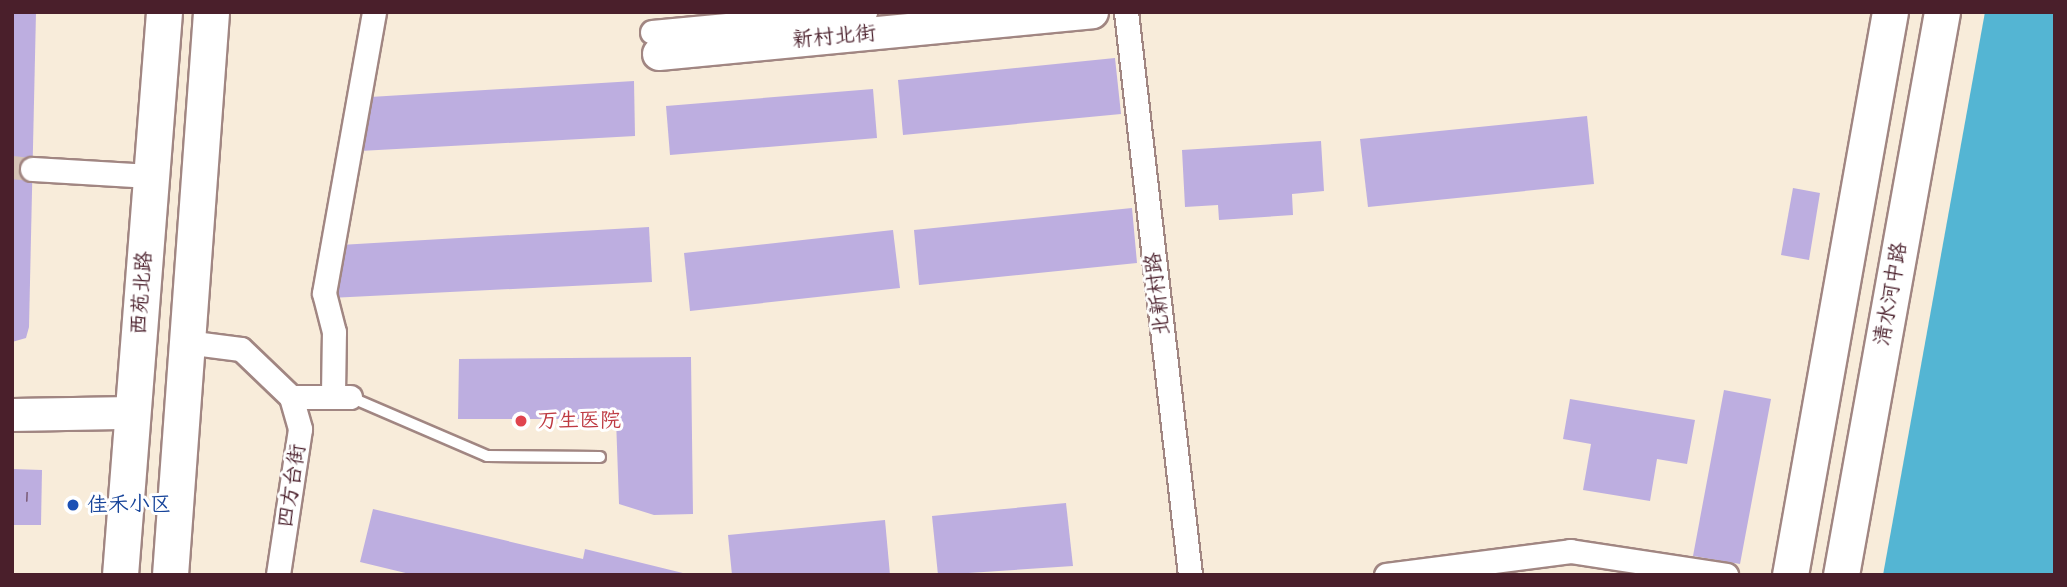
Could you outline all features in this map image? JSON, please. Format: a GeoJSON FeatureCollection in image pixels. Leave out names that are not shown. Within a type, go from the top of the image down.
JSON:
{"type":"FeatureCollection","features":[{"type":"Feature","properties":{"kind":"main road","name":"西苑北路"},"geometry":{"type":"LineString","coordinates":[[120,575],[164,12]]}},
{"type":"Feature","properties":{"kind":"main road"},"geometry":{"type":"LineString","coordinates":[[170,575],[211,12]]}},
{"type":"Feature","properties":{"kind":"main road"},"geometry":{"type":"LineString","coordinates":[[1790,575],[1890,12]]}},
{"type":"Feature","properties":{"kind":"main road","name":"清水河中路"},"geometry":{"type":"LineString","coordinates":[[1841,575],[1942,12]]}},
{"type":"Feature","properties":{"kind":"street"},"geometry":{"type":"LineString","coordinates":[[186,342],[241,349],[291,397],[341,395],[334,332],[324,292],[374,12]]}},
{"type":"Feature","properties":{"kind":"street"},"geometry":{"type":"LineString","coordinates":[[655,43],[865,12]]}},
{"type":"Feature","properties":{"kind":"street","name":"新村北街"},"geometry":{"type":"LineString","coordinates":[[655,43],[913,21],[1092,12]]}},
{"type":"Feature","properties":{"kind":"street","name":"北新村路"},"geometry":{"type":"LineString","coordinates":[[1126,12],[1190,575]]}},
{"type":"Feature","properties":{"kind":"street"},"geometry":{"type":"LineString","coordinates":[[32,169],[151,176]]}},
{"type":"Feature","properties":{"kind":"street","name":"四方台街"},"geometry":{"type":"LineString","coordinates":[[278,575],[300,429],[291,397]]}},
{"type":"Feature","properties":{"kind":"street"},"geometry":{"type":"LineString","coordinates":[[12,415],[132,413]]}},
{"type":"Feature","properties":{"kind":"street"},"geometry":{"type":"LineString","coordinates":[[1386,575],[1570,551],[1697,573],[1726,575]]}},
{"type":"Feature","properties":{"kind":"lane"},"geometry":{"type":"LineString","coordinates":[[341,395],[487,456],[600,457]]}},
{"type":"Feature","properties":{"kind":"water"},"geometry":{"type":"Polygon","coordinates":[[[1985,12],[2055,12],[2055,575],[1883,575],[1985,12]]]}},
{"type":"Feature","properties":{"kind":"building"},"geometry":{"type":"Polygon","coordinates":[[[12,12],[36,12],[29,327],[26,338],[12,342],[12,12]]]}},
{"type":"Feature","properties":{"kind":"building"},"geometry":{"type":"Polygon","coordinates":[[[1115,58],[1121,114],[903,135],[898,80],[1115,58]]]}},
{"type":"Feature","properties":{"kind":"building"},"geometry":{"type":"Polygon","coordinates":[[[634,81],[635,136],[360,151],[370,97],[634,81]]]}},
{"type":"Feature","properties":{"kind":"building"},"geometry":{"type":"Polygon","coordinates":[[[873,89],[877,138],[670,155],[666,106],[873,89]]]}},
{"type":"Feature","properties":{"kind":"building"},"geometry":{"type":"Polygon","coordinates":[[[1587,116],[1594,184],[1368,207],[1360,139],[1587,116]]]}},
{"type":"Feature","properties":{"kind":"building"},"geometry":{"type":"Polygon","coordinates":[[[1321,141],[1324,191],[1292,194],[1293,215],[1219,220],[1218,205],[1185,207],[1182,150],[1321,141]]]}},
{"type":"Feature","properties":{"kind":"building"},"geometry":{"type":"Polygon","coordinates":[[[1793,188],[1820,193],[1809,260],[1781,255],[1793,188]]]}},
{"type":"Feature","properties":{"kind":"building"},"geometry":{"type":"Polygon","coordinates":[[[1132,208],[1137,263],[919,285],[914,230],[1132,208]]]}},
{"type":"Feature","properties":{"kind":"building"},"geometry":{"type":"Polygon","coordinates":[[[649,227],[652,282],[330,298],[340,245],[649,227]]]}},
{"type":"Feature","properties":{"kind":"building"},"geometry":{"type":"Polygon","coordinates":[[[893,230],[900,288],[690,311],[684,253],[893,230]]]}},
{"type":"Feature","properties":{"kind":"building"},"geometry":{"type":"Polygon","coordinates":[[[691,357],[693,514],[654,515],[619,504],[616,419],[458,419],[459,359],[691,357]]]}},
{"type":"Feature","properties":{"kind":"building"},"geometry":{"type":"Polygon","coordinates":[[[1724,390],[1771,399],[1740,564],[1693,556],[1724,390]]]}},
{"type":"Feature","properties":{"kind":"building"},"geometry":{"type":"Polygon","coordinates":[[[1570,399],[1695,420],[1687,464],[1657,459],[1650,501],[1583,490],[1591,444],[1563,439],[1570,399]]]}},
{"type":"Feature","properties":{"kind":"building"},"geometry":{"type":"Polygon","coordinates":[[[12,469],[42,470],[41,525],[12,525],[12,469]]]}},
{"type":"Feature","properties":{"kind":"building"},"geometry":{"type":"Polygon","coordinates":[[[1066,503],[1073,566],[938,575],[932,516],[1066,503]]]}},
{"type":"Feature","properties":{"kind":"building"},"geometry":{"type":"Polygon","coordinates":[[[373,509],[583,559],[585,549],[691,575],[414,575],[360,562],[373,509]]]}},
{"type":"Feature","properties":{"kind":"building"},"geometry":{"type":"Polygon","coordinates":[[[885,520],[890,575],[732,575],[728,535],[885,520]]]}},
{"type":"Feature","properties":{"kind":"tunnel"},"geometry":{"type":"LineString","coordinates":[[12,167],[32,169]]}},
{"type":"Feature","properties":{"kind":"place","name":"万生医院"},"geometry":{"type":"Point","coordinates":[521,421]}},
{"type":"Feature","properties":{"kind":"place","name":"佳禾小区"},"geometry":{"type":"Point","coordinates":[73,505]}}]}
